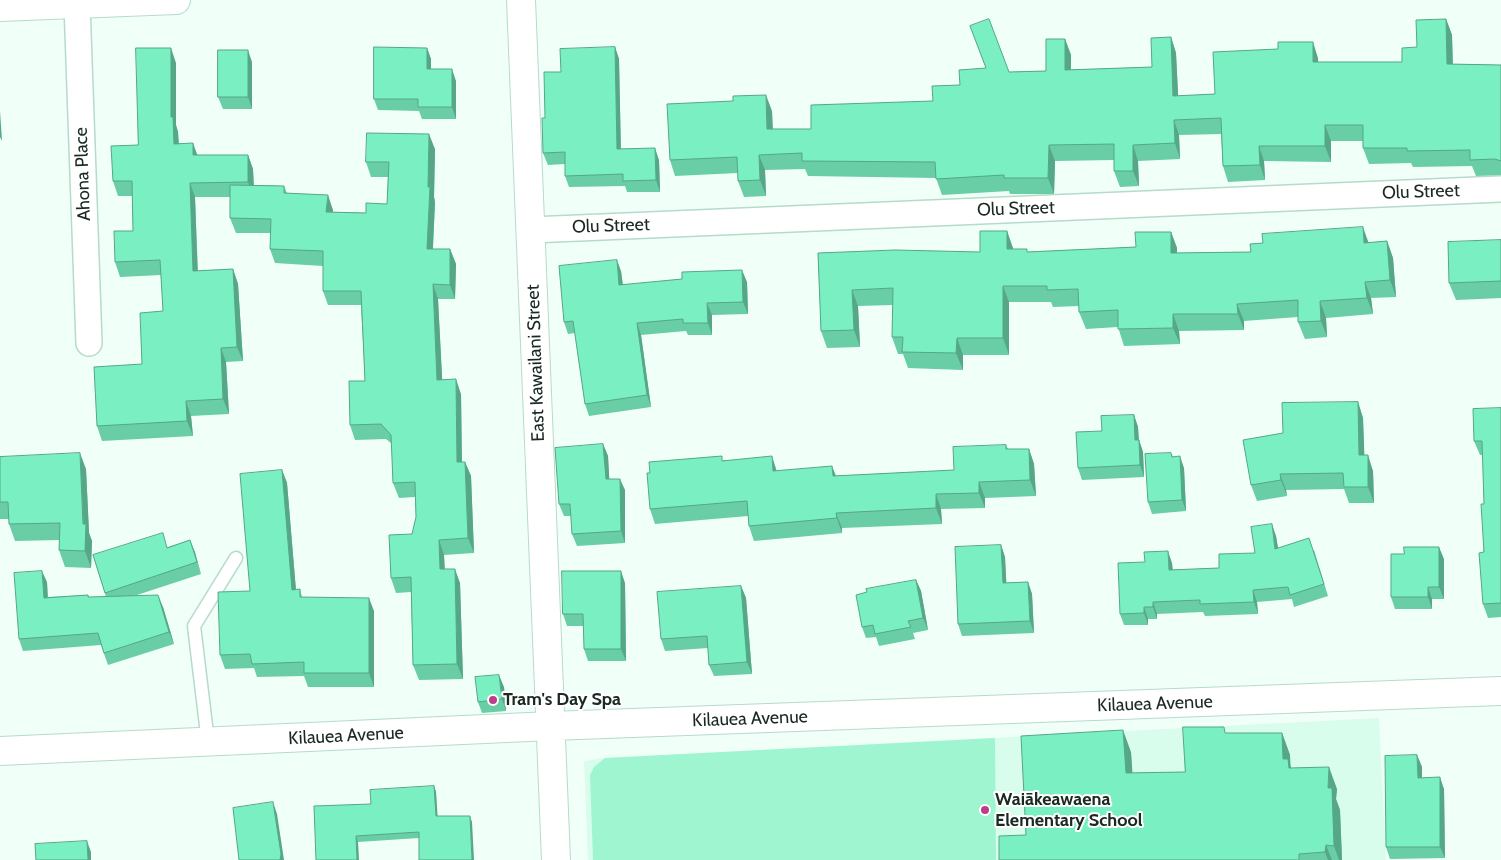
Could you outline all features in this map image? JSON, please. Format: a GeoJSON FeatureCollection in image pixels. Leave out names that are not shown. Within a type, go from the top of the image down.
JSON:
{"type":"FeatureCollection","features":[{"type":"Feature","properties":{"kind":"main road"},"geometry":{"type":"LineString","coordinates":[[0,7],[176,0]]}},
{"type":"Feature","properties":{"kind":"main road","name":"East Kawailani Street"},"geometry":{"type":"LineString","coordinates":[[521,0],[556,860]]}},
{"type":"Feature","properties":{"kind":"main road","name":"Kilauea Avenue"},"geometry":{"type":"LineString","coordinates":[[0,751],[551,726],[1501,691]]}},
{"type":"Feature","properties":{"kind":"street","name":"Ahona Place"},"geometry":{"type":"LineString","coordinates":[[77,4],[89,343]]}},
{"type":"Feature","properties":{"kind":"street","name":"Olu Street"},"geometry":{"type":"LineString","coordinates":[[531,230],[1501,189]]}},
{"type":"Feature","properties":{"kind":"lane"},"geometry":{"type":"LineString","coordinates":[[208,742],[194,626],[236,558]]}},
{"type":"Feature","properties":{"kind":"shaded area","name":"Waiākeawaena Elementary School"},"geometry":{"type":"Polygon","coordinates":[[[1379,718],[1386,860],[588,860],[584,761],[605,758],[1379,718]]]}},
{"type":"Feature","properties":{"kind":"green space"},"geometry":{"type":"Polygon","coordinates":[[[995,738],[996,860],[593,860],[590,775],[594,767],[605,758],[995,738]]]}},
{"type":"Feature","properties":{"kind":"building"},"geometry":{"type":"Polygon","coordinates":[[[989,19],[1009,72],[1046,71],[1046,39],[1065,39],[1065,70],[1152,67],[1151,38],[1171,37],[1173,96],[1215,94],[1213,52],[1278,49],[1278,42],[1313,42],[1313,62],[1402,62],[1402,48],[1417,47],[1416,20],[1446,19],[1447,64],[1501,65],[1501,161],[1495,159],[1470,160],[1470,150],[1407,151],[1407,148],[1363,148],[1363,125],[1325,125],[1325,146],[1259,146],[1260,165],[1223,166],[1221,118],[1174,120],[1175,143],[1133,145],[1133,171],[1114,171],[1114,144],[1049,145],[1048,178],[1004,178],[1004,175],[936,179],[935,162],[802,161],[802,153],[759,155],[760,180],[738,181],[737,157],[670,160],[667,104],[733,101],[733,96],[766,95],[767,129],[811,129],[811,105],[933,101],[932,86],[960,85],[959,70],[986,68],[970,26],[989,19]]]}},
{"type":"Feature","properties":{"kind":"building"},"geometry":{"type":"Polygon","coordinates":[[[374,47],[427,48],[427,69],[452,69],[452,107],[418,107],[418,99],[374,99],[374,47]]]}},
{"type":"Feature","properties":{"kind":"building"},"geometry":{"type":"Polygon","coordinates":[[[615,47],[617,149],[655,148],[656,180],[623,181],[623,174],[565,176],[565,152],[543,153],[542,118],[545,118],[544,72],[561,72],[560,49],[615,47]]]}},
{"type":"Feature","properties":{"kind":"building"},"geometry":{"type":"Polygon","coordinates":[[[136,48],[171,48],[171,117],[173,117],[174,144],[193,143],[193,155],[248,155],[248,182],[190,183],[193,271],[233,269],[237,347],[221,348],[223,399],[186,401],[187,421],[97,426],[94,367],[142,364],[140,313],[163,311],[160,260],[115,262],[114,231],[133,231],[132,181],[113,181],[111,146],[138,145],[136,48]]]}},
{"type":"Feature","properties":{"kind":"building"},"geometry":{"type":"Polygon","coordinates":[[[218,50],[248,50],[248,97],[218,97],[218,50]]]}},
{"type":"Feature","properties":{"kind":"building"},"geometry":{"type":"Polygon","coordinates":[[[367,133],[429,134],[428,187],[430,187],[427,249],[450,249],[450,285],[433,284],[437,380],[456,379],[457,462],[465,462],[468,538],[439,540],[440,569],[455,569],[457,664],[413,665],[411,577],[391,578],[389,535],[412,534],[416,517],[415,482],[393,483],[391,435],[381,424],[350,425],[349,381],[365,381],[361,291],[323,291],[323,251],[270,249],[271,219],[230,218],[230,185],[284,186],[284,193],[328,195],[326,212],[366,213],[366,203],[387,204],[389,162],[366,162],[367,133]]]}},
{"type":"Feature","properties":{"kind":"building"},"geometry":{"type":"Polygon","coordinates":[[[1363,227],[1364,243],[1387,241],[1390,280],[1365,282],[1367,298],[1320,301],[1321,321],[1298,322],[1298,300],[1237,304],[1238,314],[1173,314],[1173,328],[1118,329],[1118,310],[1079,312],[1078,289],[1047,290],[1047,286],[1003,286],[1003,338],[957,338],[956,353],[902,352],[903,337],[892,337],[893,288],[852,290],[854,330],[821,331],[818,253],[895,250],[980,252],[980,231],[1007,231],[1007,249],[1027,249],[1027,252],[1136,247],[1135,232],[1171,232],[1171,253],[1251,252],[1250,244],[1263,243],[1262,234],[1363,227]]]}},
{"type":"Feature","properties":{"kind":"building"},"geometry":{"type":"Polygon","coordinates":[[[1501,240],[1501,281],[1449,283],[1448,242],[1501,240]]]}},
{"type":"Feature","properties":{"kind":"building"},"geometry":{"type":"Polygon","coordinates":[[[617,260],[619,285],[682,279],[682,272],[742,270],[743,302],[707,303],[708,323],[683,323],[683,319],[637,323],[647,395],[585,404],[573,321],[564,322],[559,266],[617,260]]]}},
{"type":"Feature","properties":{"kind":"building"},"geometry":{"type":"Polygon","coordinates":[[[1358,402],[1359,455],[1368,455],[1368,487],[1344,487],[1343,473],[1280,474],[1281,480],[1251,485],[1243,440],[1283,433],[1282,403],[1358,402]]]}},
{"type":"Feature","properties":{"kind":"building"},"geometry":{"type":"Polygon","coordinates":[[[1501,408],[1501,603],[1483,604],[1479,553],[1484,552],[1481,504],[1484,504],[1482,441],[1474,441],[1473,409],[1501,408]]]}},
{"type":"Feature","properties":{"kind":"building"},"geometry":{"type":"Polygon","coordinates":[[[1134,415],[1135,440],[1139,440],[1140,465],[1078,468],[1076,432],[1102,431],[1101,416],[1134,415]]]}},
{"type":"Feature","properties":{"kind":"building"},"geometry":{"type":"Polygon","coordinates":[[[603,444],[606,479],[620,479],[621,531],[572,534],[570,504],[559,504],[555,448],[603,444]]]}},
{"type":"Feature","properties":{"kind":"building"},"geometry":{"type":"Polygon","coordinates":[[[1006,445],[1006,449],[1029,449],[1030,480],[979,482],[979,493],[936,494],[936,508],[836,513],[837,518],[749,526],[747,501],[650,509],[647,473],[650,473],[649,462],[722,456],[722,461],[772,456],[773,471],[832,466],[833,476],[954,470],[953,447],[1006,445]]]}},
{"type":"Feature","properties":{"kind":"building"},"geometry":{"type":"Polygon","coordinates":[[[80,453],[83,524],[86,524],[85,551],[59,550],[60,523],[9,524],[8,502],[0,502],[0,457],[80,453]]]}},
{"type":"Feature","properties":{"kind":"building"},"geometry":{"type":"Polygon","coordinates":[[[1171,453],[1172,457],[1180,456],[1182,500],[1148,502],[1145,454],[1171,453]]]}},
{"type":"Feature","properties":{"kind":"building"},"geometry":{"type":"Polygon","coordinates":[[[282,470],[292,590],[300,589],[300,597],[369,598],[369,673],[304,673],[304,662],[252,664],[250,654],[220,655],[218,592],[250,591],[240,474],[282,470]]]}},
{"type":"Feature","properties":{"kind":"building"},"geometry":{"type":"Polygon","coordinates":[[[1272,524],[1275,549],[1309,538],[1324,584],[1290,595],[1288,587],[1253,590],[1254,602],[1200,604],[1200,600],[1153,602],[1153,607],[1144,607],[1144,613],[1120,614],[1118,563],[1145,562],[1144,552],[1168,551],[1169,570],[1219,568],[1219,554],[1255,553],[1251,527],[1272,524]]]}},
{"type":"Feature","properties":{"kind":"building"},"geometry":{"type":"Polygon","coordinates":[[[163,533],[167,548],[190,540],[197,562],[105,593],[93,555],[163,533]]]}},
{"type":"Feature","properties":{"kind":"building"},"geometry":{"type":"Polygon","coordinates":[[[1001,545],[1003,583],[1028,582],[1030,621],[958,624],[955,547],[1001,545]]]}},
{"type":"Feature","properties":{"kind":"building"},"geometry":{"type":"Polygon","coordinates":[[[1404,547],[1439,547],[1439,587],[1428,587],[1428,597],[1391,597],[1391,554],[1404,554],[1404,547]]]}},
{"type":"Feature","properties":{"kind":"building"},"geometry":{"type":"Polygon","coordinates":[[[42,571],[44,598],[88,595],[88,597],[158,595],[169,632],[104,653],[98,633],[19,639],[14,573],[42,571]]]}},
{"type":"Feature","properties":{"kind":"building"},"geometry":{"type":"Polygon","coordinates":[[[562,571],[621,571],[621,649],[584,649],[583,614],[563,614],[562,571]]]}},
{"type":"Feature","properties":{"kind":"building"},"geometry":{"type":"Polygon","coordinates":[[[916,580],[923,618],[908,621],[911,627],[875,634],[873,625],[862,627],[856,595],[867,592],[866,589],[916,580]]]}},
{"type":"Feature","properties":{"kind":"building"},"geometry":{"type":"Polygon","coordinates":[[[741,586],[747,662],[709,665],[707,636],[661,639],[657,592],[741,586]]]}},
{"type":"Feature","properties":{"kind":"building"},"geometry":{"type":"Polygon","coordinates":[[[499,675],[502,699],[478,702],[475,677],[499,675]]]}},
{"type":"Feature","properties":{"kind":"building"},"geometry":{"type":"Polygon","coordinates":[[[1183,727],[1224,727],[1225,733],[1282,733],[1283,759],[1288,759],[1289,768],[1329,767],[1328,788],[1332,788],[1334,846],[1326,845],[1325,852],[1299,854],[1299,860],[999,860],[999,836],[1026,835],[1021,736],[1123,730],[1126,773],[1185,772],[1183,727]]]}},
{"type":"Feature","properties":{"kind":"building"},"geometry":{"type":"Polygon","coordinates":[[[1417,755],[1418,778],[1440,777],[1440,847],[1386,847],[1385,756],[1417,755]]]}},
{"type":"Feature","properties":{"kind":"building"},"geometry":{"type":"Polygon","coordinates":[[[434,786],[436,816],[470,816],[472,860],[419,860],[419,832],[356,836],[357,860],[316,860],[314,806],[371,804],[370,790],[434,786]]]}},
{"type":"Feature","properties":{"kind":"building"},"geometry":{"type":"Polygon","coordinates":[[[273,802],[281,854],[280,860],[239,860],[233,808],[273,802]]]}},
{"type":"Feature","properties":{"kind":"building"},"geometry":{"type":"Polygon","coordinates":[[[87,841],[88,860],[36,860],[35,844],[87,841]]]}},
{"type":"Feature","properties":{"kind":"place","name":"Tram's Day Spa"},"geometry":{"type":"Point","coordinates":[493,700]}},
{"type":"Feature","properties":{"kind":"place","name":"Waiākeawaena Elementary School"},"geometry":{"type":"Point","coordinates":[985,810]}}]}
